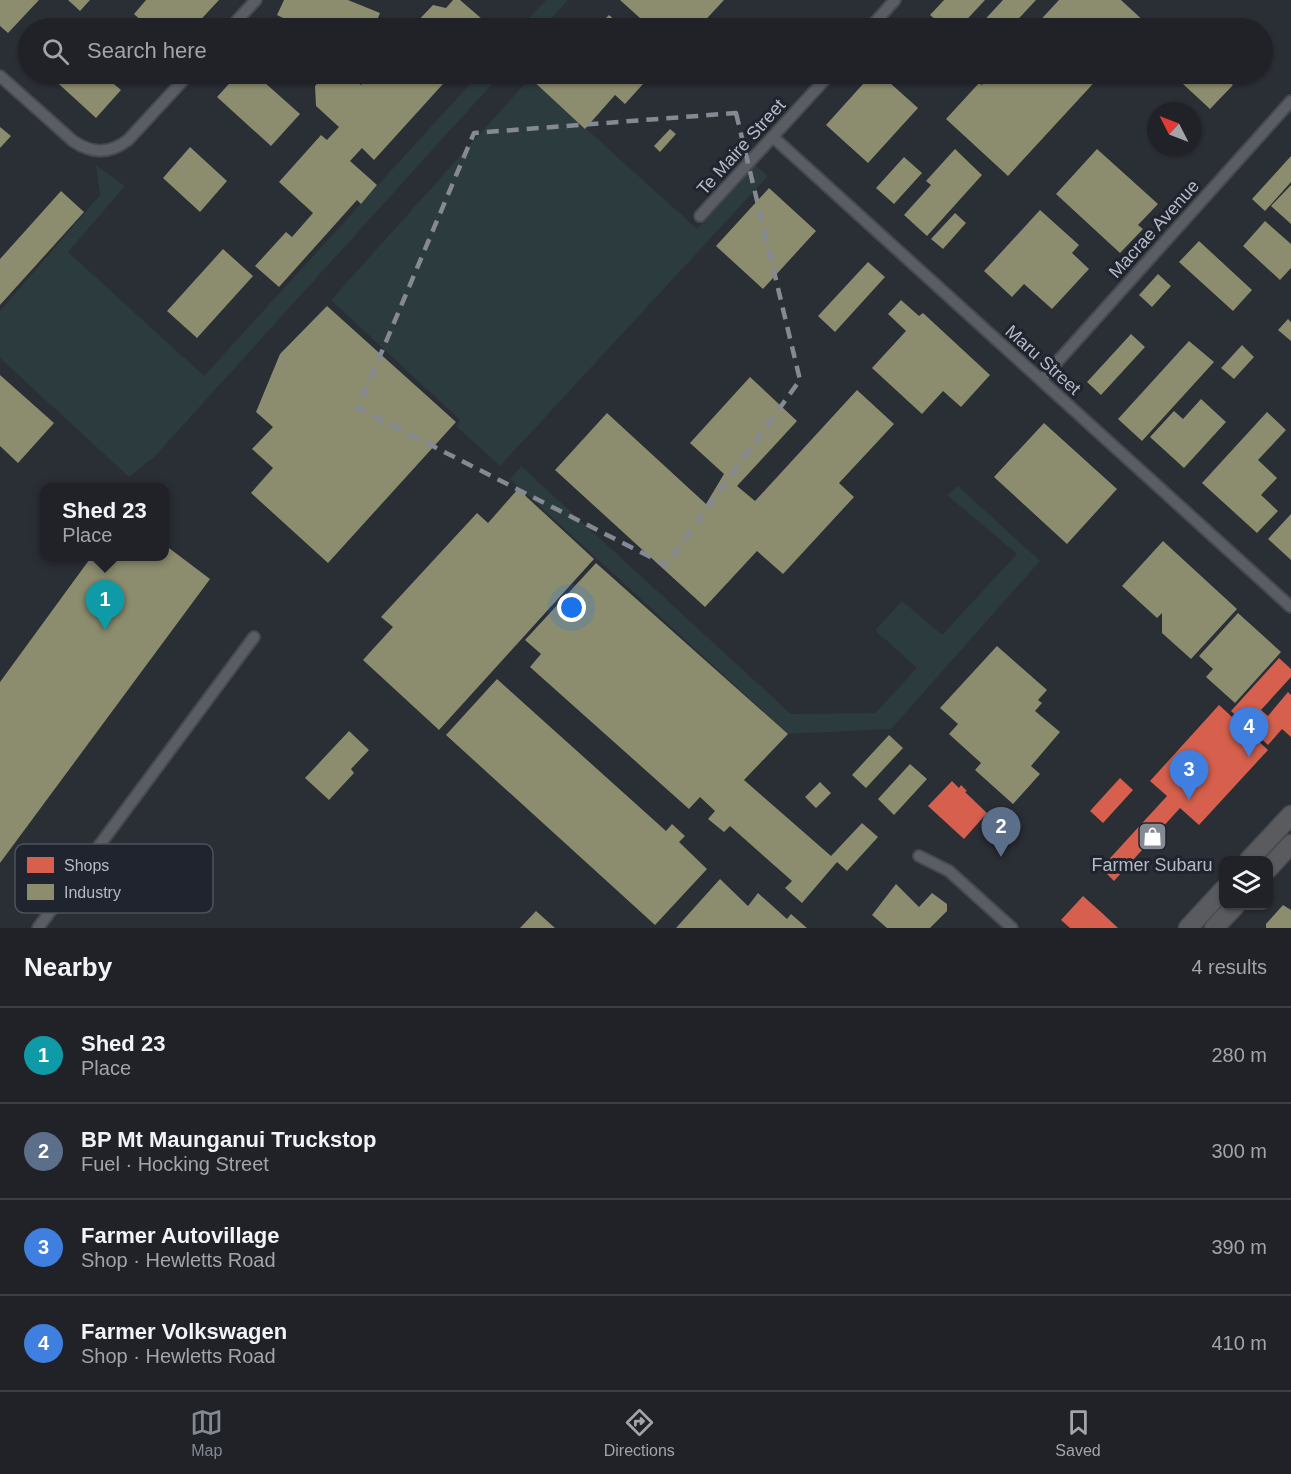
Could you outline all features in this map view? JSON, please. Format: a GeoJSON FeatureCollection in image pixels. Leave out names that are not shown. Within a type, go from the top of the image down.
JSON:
{"type":"FeatureCollection","features":[{"type":"Feature","properties":{"kind":"highway"},"geometry":{"type":"LineString","coordinates":[[1254,856],[1291,815]]}},
{"type":"Feature","properties":{"kind":"highway"},"geometry":{"type":"LineString","coordinates":[[1273,864],[1291,844]]}},
{"type":"Feature","properties":{"kind":"highway"},"geometry":{"type":"LineString","coordinates":[[1188,928],[1219,894]]}},
{"type":"Feature","properties":{"kind":"highway"},"geometry":{"type":"LineString","coordinates":[[1214,928],[1231,910]]}},
{"type":"Feature","properties":{"kind":"street"},"geometry":{"type":"LineString","coordinates":[[239,18],[256,0]]}},
{"type":"Feature","properties":{"kind":"street"},"geometry":{"type":"LineString","coordinates":[[879,18],[895,0]]}},
{"type":"Feature","properties":{"kind":"street"},"geometry":{"type":"LineString","coordinates":[[0,76],[73,141],[87,149],[102,151],[117,148],[128,140],[180,84]]}},
{"type":"Feature","properties":{"kind":"street","name":"Te Maire Street"},"geometry":{"type":"LineString","coordinates":[[700,216],[821,84]]}},
{"type":"Feature","properties":{"kind":"street","name":"Macrae Avenue"},"geometry":{"type":"LineString","coordinates":[[1041,380],[1291,100]]}},
{"type":"Feature","properties":{"kind":"street","name":"Maru Street"},"geometry":{"type":"LineString","coordinates":[[773,136],[1291,607]]}},
{"type":"Feature","properties":{"kind":"street"},"geometry":{"type":"LineString","coordinates":[[100,844],[254,637]]}},
{"type":"Feature","properties":{"kind":"street"},"geometry":{"type":"LineString","coordinates":[[919,856],[948,871],[1012,928]]}},
{"type":"Feature","properties":{"kind":"street"},"geometry":{"type":"LineString","coordinates":[[38,928],[49,913]]}},
{"type":"Feature","properties":{"kind":"highlighted area"},"geometry":{"type":"Polygon","coordinates":[[[736,113],[800,380],[666,565],[358,408],[474,133],[736,113]]]}},
{"type":"Feature","properties":{"kind":"shaded area"},"geometry":{"type":"Polygon","coordinates":[[[546,0],[568,0],[551,18],[529,18],[546,0]]]}},
{"type":"Feature","properties":{"kind":"shaded area"},"geometry":{"type":"Polygon","coordinates":[[[470,84],[492,84],[156,455],[129,477],[0,358],[0,311],[100,195],[96,165],[125,186],[68,252],[204,376],[470,84]]]}},
{"type":"Feature","properties":{"kind":"shaded area"},"geometry":{"type":"Polygon","coordinates":[[[525,84],[537,84],[697,229],[755,165],[768,176],[500,466],[456,426],[460,420],[331,300],[525,84]]]}},
{"type":"Feature","properties":{"kind":"shaded area"},"geometry":{"type":"Polygon","coordinates":[[[521,466],[791,714],[875,713],[917,668],[875,630],[902,601],[942,635],[1017,554],[947,495],[958,486],[1040,561],[891,729],[788,734],[510,479],[521,466]]]}},
{"type":"Feature","properties":{"kind":"building: Shops"},"geometry":{"type":"Polygon","coordinates":[[[1279,658],[1291,669],[1291,677],[1261,710],[1268,716],[1288,692],[1291,695],[1291,737],[1282,729],[1268,745],[1231,711],[1279,658]]]}},
{"type":"Feature","properties":{"kind":"building: Shops"},"geometry":{"type":"Polygon","coordinates":[[[1219,705],[1268,750],[1199,825],[1180,808],[1114,881],[1101,868],[1167,796],[1150,781],[1219,705]]]}},
{"type":"Feature","properties":{"kind":"building: Shops"},"geometry":{"type":"Polygon","coordinates":[[[1120,778],[1133,790],[1103,823],[1090,811],[1120,778]]]}},
{"type":"Feature","properties":{"kind":"building: Shops"},"geometry":{"type":"Polygon","coordinates":[[[952,781],[959,788],[961,785],[967,791],[965,792],[987,813],[964,839],[928,806],[952,781]]]}},
{"type":"Feature","properties":{"kind":"building: Shops"},"geometry":{"type":"Polygon","coordinates":[[[1083,896],[1118,928],[1070,928],[1061,920],[1083,896]]]}},
{"type":"Feature","properties":{"kind":"building: Industry"},"geometry":{"type":"Polygon","coordinates":[[[0,0],[39,0],[22,18],[18,18],[18,22],[8,33],[0,26],[0,0]]]}},
{"type":"Feature","properties":{"kind":"building: Industry"},"geometry":{"type":"Polygon","coordinates":[[[68,0],[90,0],[80,11],[68,0]]]}},
{"type":"Feature","properties":{"kind":"building: Industry"},"geometry":{"type":"Polygon","coordinates":[[[146,0],[219,0],[202,18],[138,18],[134,14],[146,0]]]}},
{"type":"Feature","properties":{"kind":"building: Industry"},"geometry":{"type":"Polygon","coordinates":[[[284,0],[348,0],[380,13],[378,18],[283,18],[277,15],[284,0]]]}},
{"type":"Feature","properties":{"kind":"building: Industry"},"geometry":{"type":"Polygon","coordinates":[[[453,0],[460,0],[481,18],[421,18],[433,5],[446,8],[453,0]]]}},
{"type":"Feature","properties":{"kind":"building: Industry"},"geometry":{"type":"Polygon","coordinates":[[[620,0],[724,0],[707,18],[640,18],[620,0]]]}},
{"type":"Feature","properties":{"kind":"building: Industry"},"geometry":{"type":"Polygon","coordinates":[[[944,0],[985,0],[968,18],[933,18],[930,15],[944,0]]]}},
{"type":"Feature","properties":{"kind":"building: Industry"},"geometry":{"type":"Polygon","coordinates":[[[1003,0],[1036,0],[1019,18],[986,18],[1003,0]]]}},
{"type":"Feature","properties":{"kind":"building: Industry"},"geometry":{"type":"Polygon","coordinates":[[[1059,0],[1121,0],[1140,18],[1042,18],[1059,0]]]}},
{"type":"Feature","properties":{"kind":"building: Industry"},"geometry":{"type":"Polygon","coordinates":[[[59,84],[114,84],[121,90],[96,118],[59,84]]]}},
{"type":"Feature","properties":{"kind":"building: Industry"},"geometry":{"type":"Polygon","coordinates":[[[229,84],[266,84],[300,114],[271,146],[217,97],[229,84]]]}},
{"type":"Feature","properties":{"kind":"building: Industry"},"geometry":{"type":"Polygon","coordinates":[[[317,84],[443,84],[374,160],[362,148],[350,161],[377,185],[361,204],[357,200],[279,287],[255,266],[286,232],[292,237],[313,213],[279,182],[321,135],[327,140],[339,127],[316,106],[317,84]]]}},
{"type":"Feature","properties":{"kind":"building: Industry"},"geometry":{"type":"Polygon","coordinates":[[[536,84],[643,84],[625,104],[615,95],[585,129],[536,84]]]}},
{"type":"Feature","properties":{"kind":"building: Industry"},"geometry":{"type":"Polygon","coordinates":[[[863,84],[891,84],[918,108],[868,163],[826,125],[863,84]]]}},
{"type":"Feature","properties":{"kind":"building: Industry"},"geometry":{"type":"Polygon","coordinates":[[[978,84],[1093,84],[1008,176],[946,119],[978,84]]]}},
{"type":"Feature","properties":{"kind":"building: Industry"},"geometry":{"type":"Polygon","coordinates":[[[1183,84],[1233,85],[1210,109],[1183,84]]]}},
{"type":"Feature","properties":{"kind":"building: Industry"},"geometry":{"type":"Polygon","coordinates":[[[0,127],[11,136],[0,148],[0,127]]]}},
{"type":"Feature","properties":{"kind":"building: Industry"},"geometry":{"type":"Polygon","coordinates":[[[670,129],[676,134],[660,152],[654,146],[670,129]]]}},
{"type":"Feature","properties":{"kind":"building: Industry"},"geometry":{"type":"Polygon","coordinates":[[[190,147],[227,181],[200,212],[163,178],[190,147]]]}},
{"type":"Feature","properties":{"kind":"building: Industry"},"geometry":{"type":"Polygon","coordinates":[[[955,149],[982,175],[927,236],[904,215],[931,185],[926,181],[955,149]]]}},
{"type":"Feature","properties":{"kind":"building: Industry"},"geometry":{"type":"Polygon","coordinates":[[[1097,149],[1158,204],[1138,225],[1143,229],[1120,253],[1056,194],[1097,149]]]}},
{"type":"Feature","properties":{"kind":"building: Industry"},"geometry":{"type":"Polygon","coordinates":[[[1291,156],[1291,182],[1265,211],[1252,199],[1291,156]]]}},
{"type":"Feature","properties":{"kind":"building: Industry"},"geometry":{"type":"Polygon","coordinates":[[[904,157],[922,173],[894,204],[876,188],[904,157]]]}},
{"type":"Feature","properties":{"kind":"building: Industry"},"geometry":{"type":"Polygon","coordinates":[[[1291,185],[1291,224],[1271,206],[1291,185]]]}},
{"type":"Feature","properties":{"kind":"building: Industry"},"geometry":{"type":"Polygon","coordinates":[[[769,188],[816,231],[763,289],[716,246],[769,188]]]}},
{"type":"Feature","properties":{"kind":"building: Industry"},"geometry":{"type":"Polygon","coordinates":[[[61,191],[84,212],[0,305],[0,259],[61,191]]]}},
{"type":"Feature","properties":{"kind":"building: Industry"},"geometry":{"type":"Polygon","coordinates":[[[1040,210],[1079,245],[1072,253],[1089,269],[1052,309],[1024,284],[1012,297],[984,271],[1040,210]]]}},
{"type":"Feature","properties":{"kind":"building: Industry"},"geometry":{"type":"Polygon","coordinates":[[[955,213],[966,223],[943,249],[931,239],[955,213]]]}},
{"type":"Feature","properties":{"kind":"building: Industry"},"geometry":{"type":"Polygon","coordinates":[[[1265,221],[1291,244],[1291,268],[1280,280],[1243,246],[1265,221]]]}},
{"type":"Feature","properties":{"kind":"building: Industry"},"geometry":{"type":"Polygon","coordinates":[[[1199,241],[1252,290],[1233,311],[1179,262],[1199,241]]]}},
{"type":"Feature","properties":{"kind":"building: Industry"},"geometry":{"type":"Polygon","coordinates":[[[223,249],[253,276],[197,338],[167,311],[223,249]]]}},
{"type":"Feature","properties":{"kind":"building: Industry"},"geometry":{"type":"Polygon","coordinates":[[[868,262],[885,277],[835,332],[818,316],[868,262]]]}},
{"type":"Feature","properties":{"kind":"building: Industry"},"geometry":{"type":"Polygon","coordinates":[[[1158,274],[1171,286],[1152,307],[1139,295],[1158,274]]]}},
{"type":"Feature","properties":{"kind":"building: Industry"},"geometry":{"type":"Polygon","coordinates":[[[901,300],[919,316],[923,313],[990,375],[961,407],[943,391],[922,414],[872,368],[906,331],[888,314],[901,300]]]}},
{"type":"Feature","properties":{"kind":"building: Industry"},"geometry":{"type":"Polygon","coordinates":[[[327,306],[456,422],[328,563],[251,493],[273,468],[252,449],[273,427],[256,412],[280,354],[327,306]]]}},
{"type":"Feature","properties":{"kind":"building: Industry"},"geometry":{"type":"Polygon","coordinates":[[[1288,319],[1291,322],[1291,341],[1278,330],[1288,319]]]}},
{"type":"Feature","properties":{"kind":"building: Industry"},"geometry":{"type":"Polygon","coordinates":[[[1131,334],[1145,347],[1101,395],[1087,382],[1131,334]]]}},
{"type":"Feature","properties":{"kind":"building: Industry"},"geometry":{"type":"Polygon","coordinates":[[[1189,341],[1214,362],[1142,441],[1118,419],[1189,341]]]}},
{"type":"Feature","properties":{"kind":"building: Industry"},"geometry":{"type":"Polygon","coordinates":[[[1242,345],[1254,357],[1234,379],[1221,368],[1242,345]]]}},
{"type":"Feature","properties":{"kind":"building: Industry"},"geometry":{"type":"Polygon","coordinates":[[[0,375],[54,423],[18,463],[0,446],[0,375]]]}},
{"type":"Feature","properties":{"kind":"building: Industry"},"geometry":{"type":"Polygon","coordinates":[[[750,377],[797,421],[737,486],[755,501],[857,390],[894,424],[839,483],[854,497],[783,574],[757,551],[705,607],[555,470],[607,413],[706,504],[724,474],[690,443],[750,377]]]}},
{"type":"Feature","properties":{"kind":"building: Industry"},"geometry":{"type":"Polygon","coordinates":[[[1201,399],[1226,422],[1184,468],[1150,437],[1174,411],[1183,419],[1201,399]]]}},
{"type":"Feature","properties":{"kind":"building: Industry"},"geometry":{"type":"Polygon","coordinates":[[[1267,412],[1286,430],[1258,460],[1277,478],[1261,495],[1278,511],[1257,533],[1202,483],[1267,412]]]}},
{"type":"Feature","properties":{"kind":"building: Industry"},"geometry":{"type":"Polygon","coordinates":[[[1044,423],[1117,489],[1067,544],[994,477],[1044,423]]]}},
{"type":"Feature","properties":{"kind":"building: Industry"},"geometry":{"type":"Polygon","coordinates":[[[518,489],[594,559],[439,730],[363,660],[393,627],[381,617],[477,513],[488,523],[518,489]]]}},
{"type":"Feature","properties":{"kind":"building: Industry"},"geometry":{"type":"Polygon","coordinates":[[[1291,514],[1291,560],[1268,539],[1291,514]]]}},
{"type":"Feature","properties":{"kind":"building: Industry"},"geometry":{"type":"Polygon","coordinates":[[[1163,541],[1237,609],[1191,659],[1162,633],[1162,613],[1157,618],[1122,586],[1163,541]]]}},
{"type":"Feature","properties":{"kind":"building: Industry"},"geometry":{"type":"Polygon","coordinates":[[[169,548],[210,579],[0,863],[0,682],[88,561],[169,561],[169,548]]]}},
{"type":"Feature","properties":{"kind":"building: Industry"},"geometry":{"type":"Polygon","coordinates":[[[596,563],[788,734],[744,780],[831,856],[862,823],[878,837],[847,871],[837,862],[802,903],[785,888],[792,881],[730,826],[724,832],[708,819],[715,811],[700,797],[689,809],[530,667],[541,654],[525,640],[596,563]]]}},
{"type":"Feature","properties":{"kind":"building: Industry"},"geometry":{"type":"Polygon","coordinates":[[[1238,613],[1281,652],[1235,703],[1206,677],[1213,669],[1199,656],[1238,613]]]}},
{"type":"Feature","properties":{"kind":"building: Industry"},"geometry":{"type":"Polygon","coordinates":[[[997,646],[1047,690],[1038,700],[1042,703],[1035,711],[1060,732],[1031,766],[1040,774],[1013,804],[975,770],[981,763],[949,734],[958,724],[940,708],[997,646]]]}},
{"type":"Feature","properties":{"kind":"building: Industry"},"geometry":{"type":"Polygon","coordinates":[[[497,679],[666,831],[672,824],[685,836],[679,842],[707,869],[655,925],[446,735],[497,679]]]}},
{"type":"Feature","properties":{"kind":"building: Industry"},"geometry":{"type":"Polygon","coordinates":[[[349,731],[369,750],[351,769],[354,773],[329,800],[305,778],[349,731]]]}},
{"type":"Feature","properties":{"kind":"building: Industry"},"geometry":{"type":"Polygon","coordinates":[[[889,735],[903,748],[866,788],[852,775],[889,735]]]}},
{"type":"Feature","properties":{"kind":"building: Industry"},"geometry":{"type":"Polygon","coordinates":[[[910,764],[927,779],[894,815],[878,799],[910,764]]]}},
{"type":"Feature","properties":{"kind":"building: Industry"},"geometry":{"type":"Polygon","coordinates":[[[820,782],[831,793],[816,808],[805,797],[820,782]]]}},
{"type":"Feature","properties":{"kind":"building: Industry"},"geometry":{"type":"Polygon","coordinates":[[[720,879],[748,906],[758,893],[787,919],[791,914],[807,928],[676,928],[720,879]]]}},
{"type":"Feature","properties":{"kind":"building: Industry"},"geometry":{"type":"Polygon","coordinates":[[[896,884],[919,907],[932,893],[947,904],[947,911],[930,928],[887,928],[872,915],[896,884]]]}},
{"type":"Feature","properties":{"kind":"building: Industry"},"geometry":{"type":"Polygon","coordinates":[[[1283,905],[1291,910],[1291,928],[1266,928],[1266,924],[1283,905]]]}},
{"type":"Feature","properties":{"kind":"building: Industry"},"geometry":{"type":"Polygon","coordinates":[[[536,911],[555,928],[520,928],[536,911]]]}},
{"type":"Feature","properties":{"kind":"place","name":"Shed 23"},"geometry":{"type":"Point","coordinates":[105,630]}},
{"type":"Feature","properties":{"kind":"place","name":"Farmer Volkswagen"},"geometry":{"type":"Point","coordinates":[1249,757]}},
{"type":"Feature","properties":{"kind":"place","name":"Farmer Autovillage"},"geometry":{"type":"Point","coordinates":[1189,800]}},
{"type":"Feature","properties":{"kind":"place","name":"Farmer Subaru"},"geometry":{"type":"Point","coordinates":[1152,836]}},
{"type":"Feature","properties":{"kind":"place","name":"BP Mt Maunganui Truckstop"},"geometry":{"type":"Point","coordinates":[1001,857]}}]}
